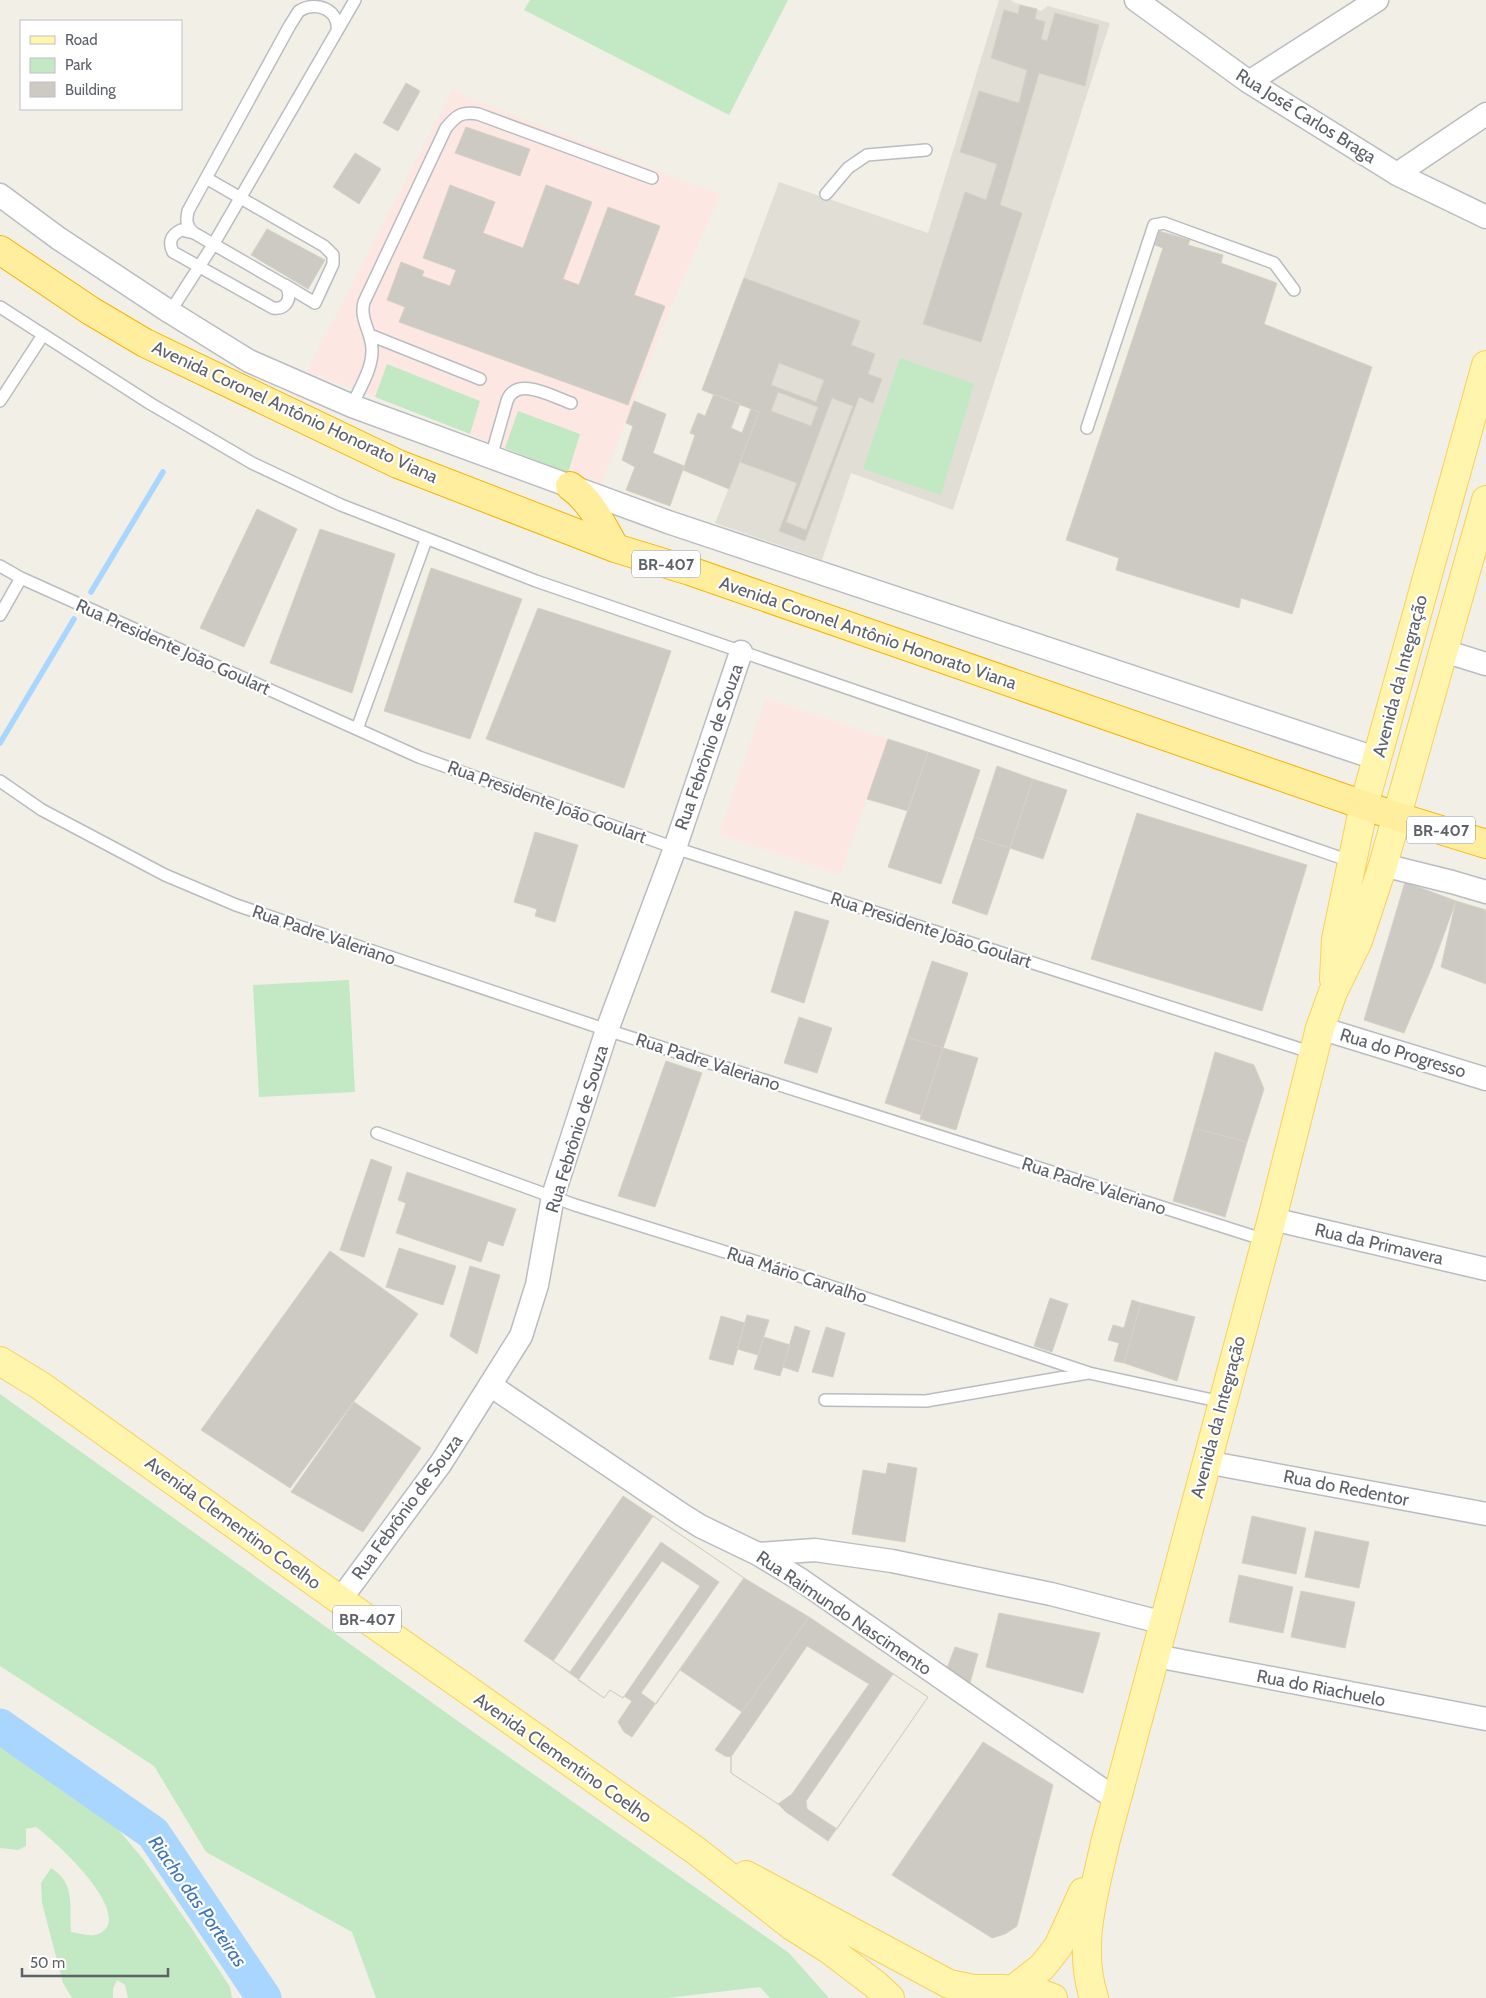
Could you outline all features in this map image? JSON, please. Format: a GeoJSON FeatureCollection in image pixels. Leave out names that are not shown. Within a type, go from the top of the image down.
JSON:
{"type":"FeatureCollection","features":[{"type":"Feature","properties":{"kind":"highway","name":"Avenida Coronel Antônio Honorato Viana"},"geometry":{"type":"LineString","coordinates":[[0,250],[91,311],[145,342],[398,464],[615,548],[690,571],[1396,816],[1486,844]]}},
{"type":"Feature","properties":{"kind":"highway"},"geometry":{"type":"LineString","coordinates":[[570,486],[581,494],[591,506],[615,548]]}},
{"type":"Feature","properties":{"kind":"main road","name":"Avenida da Integração"},"geometry":{"type":"LineString","coordinates":[[1333,992],[1336,940],[1364,805],[1486,365]]}},
{"type":"Feature","properties":{"kind":"main road","name":"Avenida da Integração"},"geometry":{"type":"LineString","coordinates":[[1094,1998],[1086,1961],[1087,1929],[1105,1843],[1269,1230],[1320,1028],[1333,992],[1358,941],[1383,865],[1486,500]]}},
{"type":"Feature","properties":{"kind":"main road","name":"Avenida Clementino Coelho"},"geometry":{"type":"LineString","coordinates":[[0,1343],[41,1386]]}},
{"type":"Feature","properties":{"kind":"main road","name":"Avenida Clementino Coelho"},"geometry":{"type":"LineString","coordinates":[[0,1361],[41,1386],[340,1600],[695,1850],[792,1926],[830,1950],[890,1998]]}},
{"type":"Feature","properties":{"kind":"main road","name":"Avenida da Integração"},"geometry":{"type":"LineString","coordinates":[[1002,1992],[1042,1967],[1058,1947],[1105,1843]]}},
{"type":"Feature","properties":{"kind":"main road","name":"Avenida Clementino Coelho"},"geometry":{"type":"LineString","coordinates":[[695,1850],[764,1883],[949,1984],[1002,1992],[1037,1992],[1053,1998]]}},
{"type":"Feature","properties":{"kind":"street","name":"Rua José Carlos Braga"},"geometry":{"type":"LineString","coordinates":[[1136,0],[1249,82],[1397,174],[1486,217]]}},
{"type":"Feature","properties":{"kind":"street"},"geometry":{"type":"LineString","coordinates":[[1249,82],[1377,0]]}},
{"type":"Feature","properties":{"kind":"street"},"geometry":{"type":"LineString","coordinates":[[1397,174],[1486,114]]}},
{"type":"Feature","properties":{"kind":"street"},"geometry":{"type":"LineString","coordinates":[[0,195],[58,238],[170,312],[249,361],[352,406],[618,505],[771,558],[1378,758]]}},
{"type":"Feature","properties":{"kind":"street"},"geometry":{"type":"LineString","coordinates":[[1444,650],[1486,664]]}},
{"type":"Feature","properties":{"kind":"street","name":"Rua Febrônio de Souza"},"geometry":{"type":"LineString","coordinates":[[340,1600],[441,1463],[522,1336],[537,1285],[553,1196],[607,1030],[675,848],[741,652]]}},
{"type":"Feature","properties":{"kind":"street"},"geometry":{"type":"LineString","coordinates":[[1383,865],[1486,892]]}},
{"type":"Feature","properties":{"kind":"street","name":"Rua do Progresso"},"geometry":{"type":"LineString","coordinates":[[1320,1028],[1486,1079]]}},
{"type":"Feature","properties":{"kind":"street","name":"Rua da Primavera"},"geometry":{"type":"LineString","coordinates":[[1269,1230],[1486,1269]]}},
{"type":"Feature","properties":{"kind":"street","name":"Rua Raimundo Nascimento"},"geometry":{"type":"LineString","coordinates":[[490,1385],[700,1526],[758,1554],[801,1580],[1117,1800]]}},
{"type":"Feature","properties":{"kind":"street","name":"Rua do Redentor"},"geometry":{"type":"LineString","coordinates":[[1206,1462],[1486,1514]]}},
{"type":"Feature","properties":{"kind":"street"},"geometry":{"type":"LineString","coordinates":[[758,1554],[815,1550],[892,1561],[1050,1594],[1164,1623]]}},
{"type":"Feature","properties":{"kind":"street","name":"Rua do Riachuelo"},"geometry":{"type":"LineString","coordinates":[[1156,1656],[1486,1719]]}},
{"type":"Feature","properties":{"kind":"lane"},"geometry":{"type":"LineString","coordinates":[[170,312],[241,198],[355,0]]}},
{"type":"Feature","properties":{"kind":"lane"},"geometry":{"type":"LineString","coordinates":[[206,178],[324,246],[332,254],[334,264],[315,302],[194,233],[189,229],[186,216],[206,178],[290,25],[300,11],[317,5],[326,8],[336,16],[337,31]]}},
{"type":"Feature","properties":{"kind":"lane"},"geometry":{"type":"LineString","coordinates":[[352,406],[371,364],[370,335],[362,310],[364,302],[446,128],[455,116],[462,113],[478,114],[652,178]]}},
{"type":"Feature","properties":{"kind":"lane"},"geometry":{"type":"LineString","coordinates":[[826,194],[848,168],[867,154],[926,150]]}},
{"type":"Feature","properties":{"kind":"lane"},"geometry":{"type":"LineString","coordinates":[[1087,428],[1154,226],[1164,223],[1274,263],[1294,290]]}},
{"type":"Feature","properties":{"kind":"lane"},"geometry":{"type":"LineString","coordinates":[[194,233],[186,231],[177,232],[171,239],[170,244],[176,254],[273,308],[281,308],[289,299],[289,290],[282,284]]}},
{"type":"Feature","properties":{"kind":"lane"},"geometry":{"type":"LineString","coordinates":[[0,307],[151,404],[252,464],[340,505],[426,540],[536,581],[1353,862]]}},
{"type":"Feature","properties":{"kind":"lane"},"geometry":{"type":"LineString","coordinates":[[0,401],[43,335]]}},
{"type":"Feature","properties":{"kind":"lane"},"geometry":{"type":"LineString","coordinates":[[370,335],[480,379]]}},
{"type":"Feature","properties":{"kind":"lane"},"geometry":{"type":"LineString","coordinates":[[491,457],[509,395],[515,390],[523,388],[533,389],[571,404]]}},
{"type":"Feature","properties":{"kind":"lane"},"geometry":{"type":"LineString","coordinates":[[357,729],[426,540]]}},
{"type":"Feature","properties":{"kind":"lane","name":"Rua Presidente João Goulart"},"geometry":{"type":"LineString","coordinates":[[0,566],[21,578],[419,757],[675,848],[1313,1053]]}},
{"type":"Feature","properties":{"kind":"lane"},"geometry":{"type":"LineString","coordinates":[[0,615],[21,578]]}},
{"type":"Feature","properties":{"kind":"lane","name":"Rua Padre Valeriano"},"geometry":{"type":"LineString","coordinates":[[0,782],[42,810],[165,875],[236,905],[607,1030],[1269,1230]]}},
{"type":"Feature","properties":{"kind":"lane","name":"Rua Mário Carvalho"},"geometry":{"type":"LineString","coordinates":[[377,1133],[575,1205],[770,1266],[1089,1373],[1222,1402]]}},
{"type":"Feature","properties":{"kind":"lane"},"geometry":{"type":"LineString","coordinates":[[825,1400],[926,1401],[1089,1373]]}},
{"type":"Feature","properties":{"kind":"shaded area"},"geometry":{"type":"Polygon","coordinates":[[[999,0],[1011,0],[1041,11],[1048,6],[1110,23],[953,510],[851,473],[822,560],[715,523],[759,412],[702,390],[779,182],[928,233],[999,0]]]}},
{"type":"Feature","properties":{"kind":"shaded area"},"geometry":{"type":"Polygon","coordinates":[[[452,91],[720,195],[670,308],[601,485],[307,371],[452,91]]]}},
{"type":"Feature","properties":{"kind":"shaded area"},"geometry":{"type":"Polygon","coordinates":[[[766,698],[888,739],[840,875],[719,834],[766,698]]]}},
{"type":"Feature","properties":{"kind":"green space"},"geometry":{"type":"Polygon","coordinates":[[[530,0],[788,0],[729,115],[524,10],[530,0]]]}},
{"type":"Feature","properties":{"kind":"green space"},"geometry":{"type":"Polygon","coordinates":[[[900,358],[974,384],[941,495],[863,469],[900,358]]]}},
{"type":"Feature","properties":{"kind":"green space"},"geometry":{"type":"Polygon","coordinates":[[[387,364],[480,401],[470,434],[375,397],[387,364]]]}},
{"type":"Feature","properties":{"kind":"green space"},"geometry":{"type":"Polygon","coordinates":[[[518,411],[580,434],[568,473],[505,448],[518,411]]]}},
{"type":"Feature","properties":{"kind":"green space"},"geometry":{"type":"Polygon","coordinates":[[[349,980],[355,1092],[259,1097],[253,985],[349,980]]]}},
{"type":"Feature","properties":{"kind":"green space"},"geometry":{"type":"Polygon","coordinates":[[[0,1394],[476,1734],[789,1953],[829,1998],[770,1998],[760,1987],[667,1998],[376,1998],[352,1932],[206,1852],[154,1766],[0,1666],[0,1394]]]}},
{"type":"Feature","properties":{"kind":"green space"},"geometry":{"type":"Polygon","coordinates":[[[0,1740],[4,1745],[70,1790],[116,1827],[143,1859],[192,1929],[230,1987],[232,1998],[128,1998],[125,1985],[117,1980],[113,1989],[113,1998],[72,1998],[63,1983],[42,1903],[41,1883],[51,1868],[64,1881],[70,1896],[71,1932],[88,1935],[98,1934],[107,1927],[109,1916],[104,1902],[84,1872],[36,1827],[26,1829],[26,1846],[18,1850],[0,1848],[0,1740]]]}},
{"type":"Feature","properties":{"kind":"building"},"geometry":{"type":"Polygon","coordinates":[[[1020,5],[1037,9],[1035,19],[1045,22],[1041,39],[1047,41],[1055,13],[1099,25],[1085,86],[1039,73],[1000,205],[1022,213],[981,342],[923,324],[965,192],[986,200],[997,164],[960,152],[979,91],[1019,103],[1027,70],[991,58],[1004,10],[1018,14],[1020,5]]]}},
{"type":"Feature","properties":{"kind":"building"},"geometry":{"type":"Polygon","coordinates":[[[406,83],[420,91],[398,131],[383,123],[406,83]]]}},
{"type":"Feature","properties":{"kind":"building"},"geometry":{"type":"Polygon","coordinates":[[[466,127],[530,149],[520,176],[455,153],[466,127]]]}},
{"type":"Feature","properties":{"kind":"building"},"geometry":{"type":"Polygon","coordinates":[[[355,153],[381,169],[359,204],[333,187],[355,153]]]}},
{"type":"Feature","properties":{"kind":"building"},"geometry":{"type":"Polygon","coordinates":[[[450,185],[495,202],[483,233],[523,248],[546,185],[592,202],[563,279],[579,285],[608,207],[660,226],[634,295],[665,306],[628,405],[399,322],[405,307],[387,300],[401,262],[424,271],[422,276],[450,286],[456,270],[423,258],[450,185]]]}},
{"type":"Feature","properties":{"kind":"building"},"geometry":{"type":"Polygon","coordinates":[[[267,229],[325,260],[308,289],[251,255],[267,229]]]}},
{"type":"Feature","properties":{"kind":"building"},"geometry":{"type":"Polygon","coordinates":[[[1159,231],[1190,240],[1188,245],[1223,255],[1221,263],[1277,283],[1264,324],[1372,367],[1292,614],[1241,598],[1239,608],[1116,570],[1119,558],[1066,540],[1163,248],[1155,245],[1159,231]]]}},
{"type":"Feature","properties":{"kind":"building"},"geometry":{"type":"Polygon","coordinates":[[[744,278],[860,321],[851,345],[875,354],[868,374],[882,379],[873,403],[859,397],[805,541],[779,531],[797,483],[740,462],[759,412],[702,390],[744,278]],[[779,363],[771,385],[816,402],[824,380],[779,363]]]}},
{"type":"Feature","properties":{"kind":"building"},"geometry":{"type":"Polygon","coordinates":[[[778,392],[818,407],[811,426],[771,411],[778,392]]]}},
{"type":"Feature","properties":{"kind":"building"},"geometry":{"type":"Polygon","coordinates":[[[714,394],[740,404],[731,428],[742,433],[751,409],[759,412],[729,489],[683,470],[695,435],[690,433],[698,413],[705,416],[714,394]]]}},
{"type":"Feature","properties":{"kind":"building"},"geometry":{"type":"Polygon","coordinates":[[[832,398],[853,406],[806,530],[786,522],[832,398]]]}},
{"type":"Feature","properties":{"kind":"building"},"geometry":{"type":"Polygon","coordinates":[[[634,401],[666,414],[653,453],[684,466],[670,506],[626,490],[635,467],[622,460],[633,426],[626,423],[634,401]]]}},
{"type":"Feature","properties":{"kind":"building"},"geometry":{"type":"Polygon","coordinates":[[[257,509],[297,529],[244,647],[200,628],[257,509]]]}},
{"type":"Feature","properties":{"kind":"building"},"geometry":{"type":"Polygon","coordinates":[[[320,529],[395,554],[352,693],[270,663],[320,529]]]}},
{"type":"Feature","properties":{"kind":"building"},"geometry":{"type":"Polygon","coordinates":[[[431,568],[522,599],[470,739],[384,711],[431,568]]]}},
{"type":"Feature","properties":{"kind":"building"},"geometry":{"type":"Polygon","coordinates":[[[538,608],[671,651],[624,788],[486,739],[538,608]]]}},
{"type":"Feature","properties":{"kind":"building"},"geometry":{"type":"Polygon","coordinates":[[[888,739],[928,752],[908,811],[867,799],[888,739]]]}},
{"type":"Feature","properties":{"kind":"building"},"geometry":{"type":"Polygon","coordinates":[[[928,752],[980,770],[941,884],[888,867],[928,752]]]}},
{"type":"Feature","properties":{"kind":"building"},"geometry":{"type":"Polygon","coordinates":[[[997,766],[1033,779],[1010,848],[974,837],[997,766]]]}},
{"type":"Feature","properties":{"kind":"building"},"geometry":{"type":"Polygon","coordinates":[[[1033,779],[1067,790],[1043,859],[1010,848],[1033,779]]]}},
{"type":"Feature","properties":{"kind":"building"},"geometry":{"type":"Polygon","coordinates":[[[1137,813],[1307,865],[1262,1011],[1091,959],[1137,813]]]}},
{"type":"Feature","properties":{"kind":"building"},"geometry":{"type":"Polygon","coordinates":[[[535,832],[578,845],[555,922],[535,916],[537,909],[514,902],[535,832]]]}},
{"type":"Feature","properties":{"kind":"building"},"geometry":{"type":"Polygon","coordinates":[[[974,837],[1010,848],[987,915],[952,903],[974,837]]]}},
{"type":"Feature","properties":{"kind":"building"},"geometry":{"type":"Polygon","coordinates":[[[1405,882],[1456,901],[1432,967],[1404,1033],[1364,1020],[1405,882]]]}},
{"type":"Feature","properties":{"kind":"building"},"geometry":{"type":"Polygon","coordinates":[[[1456,901],[1486,910],[1486,984],[1441,967],[1456,901]]]}},
{"type":"Feature","properties":{"kind":"building"},"geometry":{"type":"Polygon","coordinates":[[[795,911],[829,921],[804,1003],[771,992],[795,911]]]}},
{"type":"Feature","properties":{"kind":"building"},"geometry":{"type":"Polygon","coordinates":[[[932,961],[968,973],[943,1048],[907,1037],[932,961]]]}},
{"type":"Feature","properties":{"kind":"building"},"geometry":{"type":"Polygon","coordinates":[[[799,1017],[832,1028],[817,1073],[784,1063],[799,1017]]]}},
{"type":"Feature","properties":{"kind":"building"},"geometry":{"type":"Polygon","coordinates":[[[907,1037],[943,1048],[921,1115],[885,1103],[907,1037]]]}},
{"type":"Feature","properties":{"kind":"building"},"geometry":{"type":"Polygon","coordinates":[[[943,1048],[978,1058],[956,1130],[920,1119],[943,1048]]]}},
{"type":"Feature","properties":{"kind":"building"},"geometry":{"type":"Polygon","coordinates":[[[1215,1052],[1254,1065],[1264,1089],[1247,1142],[1194,1128],[1215,1052]]]}},
{"type":"Feature","properties":{"kind":"building"},"geometry":{"type":"Polygon","coordinates":[[[666,1061],[702,1073],[655,1207],[618,1196],[666,1061]]]}},
{"type":"Feature","properties":{"kind":"building"},"geometry":{"type":"Polygon","coordinates":[[[1194,1128],[1247,1142],[1225,1217],[1173,1201],[1194,1128]]]}},
{"type":"Feature","properties":{"kind":"building"},"geometry":{"type":"Polygon","coordinates":[[[371,1159],[392,1167],[364,1257],[340,1250],[371,1159]]]}},
{"type":"Feature","properties":{"kind":"building"},"geometry":{"type":"Polygon","coordinates":[[[407,1172],[516,1209],[503,1246],[488,1241],[481,1262],[396,1233],[406,1203],[398,1200],[407,1172]]]}},
{"type":"Feature","properties":{"kind":"building"},"geometry":{"type":"Polygon","coordinates":[[[399,1248],[456,1266],[443,1305],[386,1287],[399,1248]]]}},
{"type":"Feature","properties":{"kind":"building"},"geometry":{"type":"Polygon","coordinates":[[[330,1251],[418,1314],[290,1488],[201,1430],[330,1251]]]}},
{"type":"Feature","properties":{"kind":"building"},"geometry":{"type":"Polygon","coordinates":[[[470,1266],[500,1275],[477,1354],[450,1336],[470,1266]]]}},
{"type":"Feature","properties":{"kind":"building"},"geometry":{"type":"Polygon","coordinates":[[[1050,1298],[1068,1304],[1052,1352],[1034,1346],[1050,1298]]]}},
{"type":"Feature","properties":{"kind":"building"},"geometry":{"type":"Polygon","coordinates":[[[1132,1300],[1141,1303],[1124,1363],[1114,1361],[1119,1343],[1108,1340],[1113,1325],[1124,1328],[1132,1300]]]}},
{"type":"Feature","properties":{"kind":"building"},"geometry":{"type":"Polygon","coordinates":[[[1141,1303],[1195,1317],[1177,1381],[1124,1363],[1141,1303]]]}},
{"type":"Feature","properties":{"kind":"building"},"geometry":{"type":"Polygon","coordinates":[[[747,1315],[769,1320],[758,1355],[737,1349],[747,1315]]]}},
{"type":"Feature","properties":{"kind":"building"},"geometry":{"type":"Polygon","coordinates":[[[721,1316],[745,1323],[733,1365],[709,1359],[721,1316]]]}},
{"type":"Feature","properties":{"kind":"building"},"geometry":{"type":"Polygon","coordinates":[[[795,1326],[810,1331],[798,1372],[783,1367],[795,1326]]]}},
{"type":"Feature","properties":{"kind":"building"},"geometry":{"type":"Polygon","coordinates":[[[826,1327],[845,1333],[833,1377],[812,1372],[826,1327]]]}},
{"type":"Feature","properties":{"kind":"building"},"geometry":{"type":"Polygon","coordinates":[[[764,1337],[790,1345],[780,1376],[754,1369],[764,1337]]]}},
{"type":"Feature","properties":{"kind":"building"},"geometry":{"type":"Polygon","coordinates":[[[354,1402],[421,1448],[363,1532],[291,1492],[354,1402]]]}},
{"type":"Feature","properties":{"kind":"building"},"geometry":{"type":"Polygon","coordinates":[[[888,1463],[917,1468],[905,1542],[852,1534],[863,1470],[886,1474],[888,1463]]]}},
{"type":"Feature","properties":{"kind":"building"},"geometry":{"type":"Polygon","coordinates":[[[623,1496],[653,1516],[553,1661],[524,1641],[623,1496]]]}},
{"type":"Feature","properties":{"kind":"building"},"geometry":{"type":"Polygon","coordinates":[[[653,1516],[744,1578],[656,1704],[641,1693],[719,1582],[661,1542],[570,1672],[553,1661],[653,1516]]]}},
{"type":"Feature","properties":{"kind":"building"},"geometry":{"type":"Polygon","coordinates":[[[653,1516],[744,1578],[632,1737],[624,1732],[618,1722],[632,1701],[610,1690],[604,1698],[553,1661],[653,1516]]]}},
{"type":"Feature","properties":{"kind":"building"},"geometry":{"type":"Polygon","coordinates":[[[1252,1516],[1306,1528],[1296,1574],[1242,1563],[1252,1516]]]}},
{"type":"Feature","properties":{"kind":"building"},"geometry":{"type":"Polygon","coordinates":[[[1315,1531],[1369,1542],[1359,1588],[1305,1577],[1315,1531]]]}},
{"type":"Feature","properties":{"kind":"building"},"geometry":{"type":"Polygon","coordinates":[[[662,1561],[700,1586],[623,1698],[610,1690],[604,1698],[578,1680],[662,1561]]]}},
{"type":"Feature","properties":{"kind":"building"},"geometry":{"type":"Polygon","coordinates":[[[1239,1575],[1293,1587],[1283,1633],[1229,1622],[1239,1575]]]}},
{"type":"Feature","properties":{"kind":"building"},"geometry":{"type":"Polygon","coordinates":[[[744,1578],[809,1617],[742,1712],[680,1670],[744,1578]]]}},
{"type":"Feature","properties":{"kind":"building"},"geometry":{"type":"Polygon","coordinates":[[[1301,1591],[1355,1602],[1345,1648],[1291,1637],[1301,1591]]]}},
{"type":"Feature","properties":{"kind":"building"},"geometry":{"type":"Polygon","coordinates":[[[999,1613],[1100,1633],[1083,1693],[986,1667],[999,1613]]]}},
{"type":"Feature","properties":{"kind":"building"},"geometry":{"type":"Polygon","coordinates":[[[809,1617],[928,1697],[828,1841],[786,1812],[778,1804],[731,1773],[731,1757],[715,1750],[809,1617]]]}},
{"type":"Feature","properties":{"kind":"building"},"geometry":{"type":"Polygon","coordinates":[[[807,1646],[869,1684],[792,1794],[778,1804],[731,1773],[731,1757],[807,1646]]]}},
{"type":"Feature","properties":{"kind":"building"},"geometry":{"type":"Polygon","coordinates":[[[955,1647],[978,1654],[970,1683],[947,1668],[955,1647]]]}},
{"type":"Feature","properties":{"kind":"building"},"geometry":{"type":"Polygon","coordinates":[[[893,1674],[928,1697],[837,1829],[807,1809],[806,1801],[893,1674]]]}},
{"type":"Feature","properties":{"kind":"building"},"geometry":{"type":"Polygon","coordinates":[[[983,1742],[1053,1785],[1017,1926],[1005,1934],[992,1938],[892,1875],[983,1742]]]}},
{"type":"Feature","properties":{"kind":"waterway"},"geometry":{"type":"LineString","coordinates":[[91,592],[163,472]]}},
{"type":"Feature","properties":{"kind":"waterway"},"geometry":{"type":"LineString","coordinates":[[0,743],[74,619]]}},
{"type":"Feature","properties":{"kind":"waterway","name":"Riacho das Porteiras"},"geometry":{"type":"LineString","coordinates":[[0,1726],[153,1833],[264,1998]]}}]}
